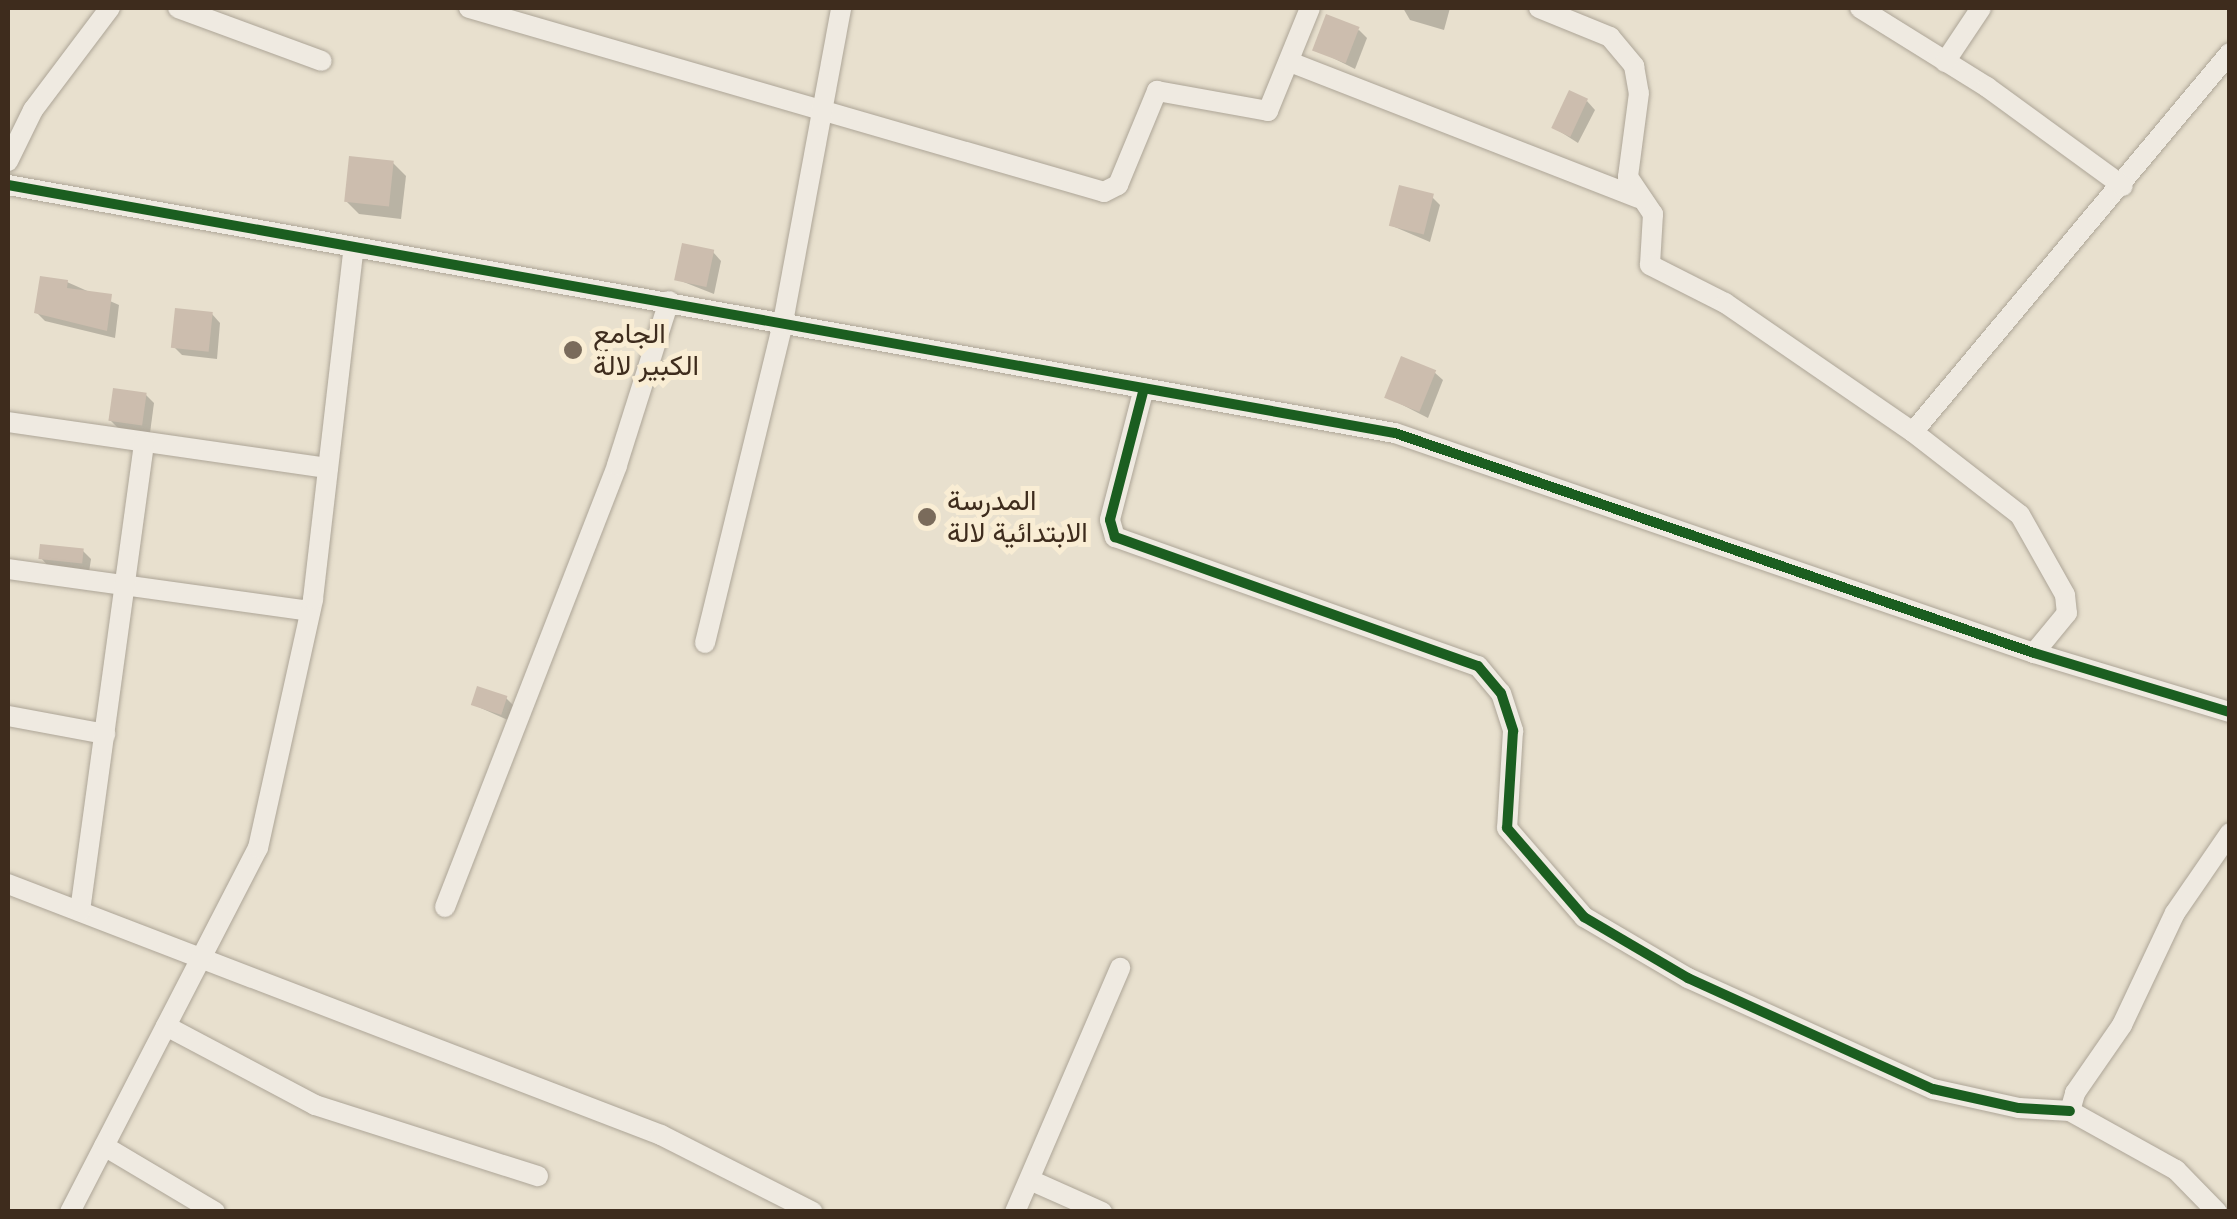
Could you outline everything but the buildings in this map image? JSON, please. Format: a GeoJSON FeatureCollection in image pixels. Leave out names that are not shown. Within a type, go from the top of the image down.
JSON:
{"type":"FeatureCollection","features":[{"type":"Feature","properties":{"kind":"street"},"geometry":{"type":"LineString","coordinates":[[8,161],[33,110],[110,8]]}},
{"type":"Feature","properties":{"kind":"street"},"geometry":{"type":"LineString","coordinates":[[178,8],[322,61]]}},
{"type":"Feature","properties":{"kind":"street"},"geometry":{"type":"LineString","coordinates":[[469,8],[1104,192],[1118,184],[1152,94],[1261,113],[1273,106],[1310,8]]}},
{"type":"Feature","properties":{"kind":"street"},"geometry":{"type":"LineString","coordinates":[[705,643],[783,322],[841,8]]}},
{"type":"Feature","properties":{"kind":"street"},"geometry":{"type":"LineString","coordinates":[[1539,8],[1627,51],[1638,80],[1628,168],[1638,198],[1653,214],[1650,265],[1725,302],[1914,432],[2020,515],[2065,595],[2067,614],[2034,653]]}},
{"type":"Feature","properties":{"kind":"street"},"geometry":{"type":"LineString","coordinates":[[1860,8],[2124,186]]}},
{"type":"Feature","properties":{"kind":"street"},"geometry":{"type":"LineString","coordinates":[[1945,62],[1981,8]]}},
{"type":"Feature","properties":{"kind":"street"},"geometry":{"type":"LineString","coordinates":[[1914,432],[2124,186],[2230,53]]}},
{"type":"Feature","properties":{"kind":"street"},"geometry":{"type":"LineString","coordinates":[[1290,62],[1638,198]]}},
{"type":"Feature","properties":{"kind":"street"},"geometry":{"type":"LineString","coordinates":[[8,185],[669,301],[1143,392],[1395,433],[2034,653],[2230,712]]}},
{"type":"Feature","properties":{"kind":"street"},"geometry":{"type":"LineString","coordinates":[[70,1212],[258,848],[310,611],[354,247]]}},
{"type":"Feature","properties":{"kind":"street"},"geometry":{"type":"LineString","coordinates":[[446,908],[617,465],[669,301]]}},
{"type":"Feature","properties":{"kind":"street"},"geometry":{"type":"LineString","coordinates":[[1143,392],[1110,520],[1115,537],[1478,666],[1501,694],[1514,731],[1506,828],[1584,917],[1688,978],[1923,1085],[1972,1100],[2070,1110],[2176,1170],[2217,1212]]}},
{"type":"Feature","properties":{"kind":"street"},"geometry":{"type":"LineString","coordinates":[[8,422],[328,468]]}},
{"type":"Feature","properties":{"kind":"street"},"geometry":{"type":"LineString","coordinates":[[80,911],[144,442]]}},
{"type":"Feature","properties":{"kind":"street"},"geometry":{"type":"LineString","coordinates":[[8,569],[310,611]]}},
{"type":"Feature","properties":{"kind":"street"},"geometry":{"type":"LineString","coordinates":[[8,716],[105,734]]}},
{"type":"Feature","properties":{"kind":"street"},"geometry":{"type":"LineString","coordinates":[[2070,1110],[2074,1093],[2122,1025],[2167,928],[2230,833]]}},
{"type":"Feature","properties":{"kind":"street"},"geometry":{"type":"LineString","coordinates":[[8,884],[661,1135],[812,1212]]}},
{"type":"Feature","properties":{"kind":"street"},"geometry":{"type":"LineString","coordinates":[[1015,1212],[1120,968]]}},
{"type":"Feature","properties":{"kind":"street"},"geometry":{"type":"LineString","coordinates":[[166,1026],[315,1105],[538,1176]]}},
{"type":"Feature","properties":{"kind":"street"},"geometry":{"type":"LineString","coordinates":[[104,1146],[215,1212]]}},
{"type":"Feature","properties":{"kind":"street"},"geometry":{"type":"LineString","coordinates":[[1030,1180],[1102,1212]]}},
{"type":"Feature","properties":{"kind":"cycle path"},"geometry":{"type":"LineString","coordinates":[[8,185],[1395,433],[2034,653],[2230,712]]}},
{"type":"Feature","properties":{"kind":"cycle path"},"geometry":{"type":"LineString","coordinates":[[1143,392],[1110,520],[1115,537],[1478,666],[1501,693],[1513,731],[1507,828],[1584,917],[1688,978],[1933,1089],[2019,1108],[2070,1111]]}},
{"type":"Feature","properties":{"kind":"place","name":"الجامع الكبير لالة"},"geometry":{"type":"Point","coordinates":[573,350]}},
{"type":"Feature","properties":{"kind":"place","name":"المدرسة الابتدائية لالة"},"geometry":{"type":"Point","coordinates":[927,517]}}]}
